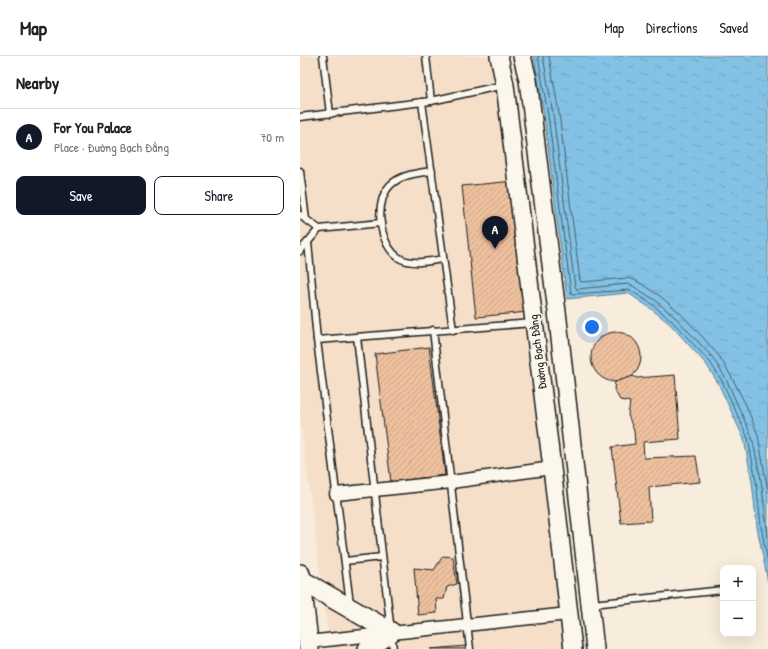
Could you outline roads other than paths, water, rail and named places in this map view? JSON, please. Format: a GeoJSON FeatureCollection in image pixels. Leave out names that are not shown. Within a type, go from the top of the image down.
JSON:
{"type":"FeatureCollection","features":[{"type":"Feature","properties":{"kind":"main road","name":"Đường Bạch Đằng"},"geometry":{"type":"LineString","coordinates":[[499,56],[505,85],[535,323],[573,649]]}},
{"type":"Feature","properties":{"kind":"main road","name":"Đường Bạch Đằng"},"geometry":{"type":"LineString","coordinates":[[522,56],[528,80],[558,320],[596,649]]}},
{"type":"Feature","properties":{"kind":"main road"},"geometry":{"type":"LineString","coordinates":[[505,85],[528,80]]}},
{"type":"Feature","properties":{"kind":"main road"},"geometry":{"type":"LineString","coordinates":[[535,323],[558,320]]}},
{"type":"Feature","properties":{"kind":"main road"},"geometry":{"type":"LineString","coordinates":[[552,468],[575,464]]}},
{"type":"Feature","properties":{"kind":"main road"},"geometry":{"type":"LineString","coordinates":[[300,577],[350,610],[392,641]]}},
{"type":"Feature","properties":{"kind":"main road"},"geometry":{"type":"LineString","coordinates":[[300,577],[306,644]]}},
{"type":"Feature","properties":{"kind":"main road"},"geometry":{"type":"LineString","coordinates":[[568,614],[590,605]]}},
{"type":"Feature","properties":{"kind":"main road"},"geometry":{"type":"LineString","coordinates":[[368,649],[392,641]]}},
{"type":"Feature","properties":{"kind":"street"},"geometry":{"type":"LineString","coordinates":[[336,494],[451,482],[552,468]]}},
{"type":"Feature","properties":{"kind":"street"},"geometry":{"type":"LineString","coordinates":[[306,644],[392,641],[467,626],[568,614]]}},
{"type":"Feature","properties":{"kind":"lane"},"geometry":{"type":"LineString","coordinates":[[323,56],[330,114]]}},
{"type":"Feature","properties":{"kind":"lane"},"geometry":{"type":"LineString","coordinates":[[426,56],[432,101]]}},
{"type":"Feature","properties":{"kind":"lane"},"geometry":{"type":"LineString","coordinates":[[300,117],[432,101],[505,85]]}},
{"type":"Feature","properties":{"kind":"lane"},"geometry":{"type":"LineString","coordinates":[[422,102],[453,330]]}},
{"type":"Feature","properties":{"kind":"lane"},"geometry":{"type":"LineString","coordinates":[[300,171],[306,220]]}},
{"type":"Feature","properties":{"kind":"lane"},"geometry":{"type":"LineString","coordinates":[[432,171],[404,176],[393,182],[386,190],[382,201],[381,223],[387,244],[393,253],[402,259],[414,262],[444,259]]}},
{"type":"Feature","properties":{"kind":"lane"},"geometry":{"type":"LineString","coordinates":[[300,215],[318,229],[381,223]]}},
{"type":"Feature","properties":{"kind":"lane"},"geometry":{"type":"LineString","coordinates":[[300,251],[318,229]]}},
{"type":"Feature","properties":{"kind":"lane"},"geometry":{"type":"LineString","coordinates":[[308,242],[317,340],[350,610]]}},
{"type":"Feature","properties":{"kind":"lane"},"geometry":{"type":"LineString","coordinates":[[317,340],[535,323]]}},
{"type":"Feature","properties":{"kind":"lane"},"geometry":{"type":"LineString","coordinates":[[433,330],[470,649]]}},
{"type":"Feature","properties":{"kind":"lane"},"geometry":{"type":"LineString","coordinates":[[357,337],[392,641]]}},
{"type":"Feature","properties":{"kind":"lane"},"geometry":{"type":"LineString","coordinates":[[345,561],[382,557]]}},
{"type":"Feature","properties":{"kind":"lane"},"geometry":{"type":"LineString","coordinates":[[590,605],[720,590]]}},
{"type":"Feature","properties":{"kind":"water"},"geometry":{"type":"Polygon","coordinates":[[[534,56],[768,56],[768,582],[757,527],[752,482],[744,439],[718,383],[706,364],[670,324],[628,293],[567,299],[544,115],[534,56]]]}},
{"type":"Feature","properties":{"kind":"place","name":"For You Palace"},"geometry":{"type":"Point","coordinates":[495,249]}}]}
